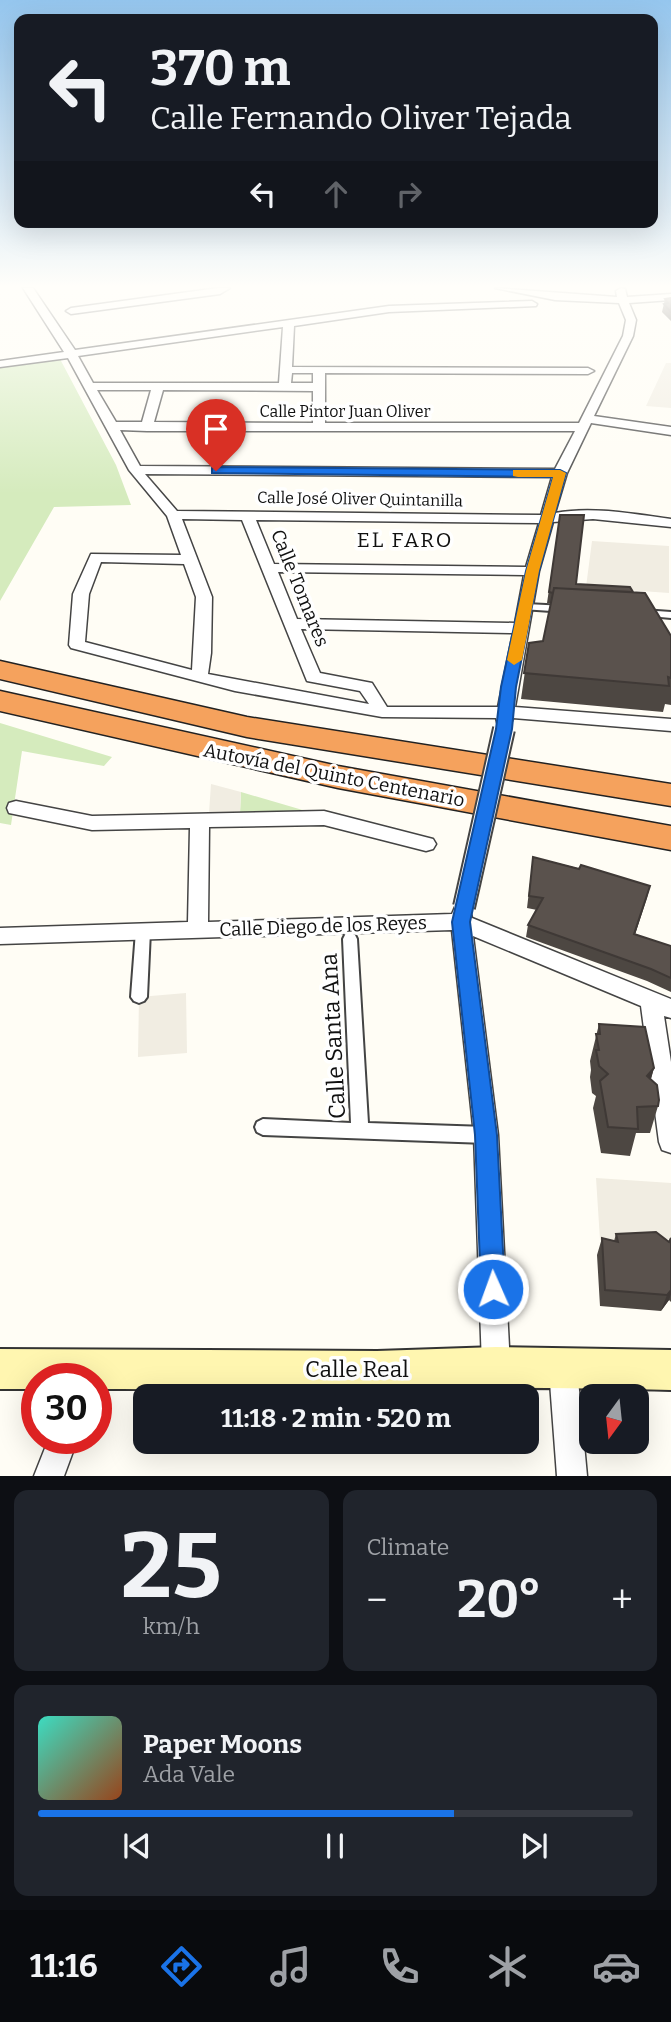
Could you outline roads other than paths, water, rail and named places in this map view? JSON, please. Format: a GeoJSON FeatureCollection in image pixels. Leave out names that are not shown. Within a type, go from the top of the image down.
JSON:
{"type":"FeatureCollection","features":[{"type":"Feature","properties":{"kind":"highway","name":"Autovía del Quinto Centenario"},"geometry":{"type":"LineString","coordinates":[[0,670],[247,727],[671,795]]}},
{"type":"Feature","properties":{"kind":"highway","name":"Autovía del Quinto Centenario"},"geometry":{"type":"LineString","coordinates":[[0,701],[338,777],[671,838]]}},
{"type":"Feature","properties":{"kind":"main road","name":"Calle Real"},"geometry":{"type":"LineString","coordinates":[[112,1374],[377,1371],[496,1366],[671,1370]]}},
{"type":"Feature","properties":{"kind":"main road","name":"Calle Real"},"geometry":{"type":"LineString","coordinates":[[0,1369],[21,1370]]}},
{"type":"Feature","properties":{"kind":"street"},"geometry":{"type":"LineString","coordinates":[[0,364],[46,357]]}},
{"type":"Feature","properties":{"kind":"street"},"geometry":{"type":"LineString","coordinates":[[73,357],[136,470],[173,515],[204,597],[199,676]]}},
{"type":"Feature","properties":{"kind":"street"},"geometry":{"type":"LineString","coordinates":[[285,387],[287,357]]}},
{"type":"Feature","properties":{"kind":"street"},"geometry":{"type":"LineString","coordinates":[[496,1366],[486,1135],[462,915],[505,720],[532,571],[560,473],[617,357]]}},
{"type":"Feature","properties":{"kind":"street"},"geometry":{"type":"LineString","coordinates":[[286,370],[588,371]]}},
{"type":"Feature","properties":{"kind":"street"},"geometry":{"type":"LineString","coordinates":[[319,370],[319,427]]}},
{"type":"Feature","properties":{"kind":"street"},"geometry":{"type":"LineString","coordinates":[[90,386],[319,387]]}},
{"type":"Feature","properties":{"kind":"street"},"geometry":{"type":"LineString","coordinates":[[147,427],[158,386]]}},
{"type":"Feature","properties":{"kind":"street","name":"Calle Pintor Juan Oliver"},"geometry":{"type":"LineString","coordinates":[[110,426],[319,427],[583,423],[669,433]]}},
{"type":"Feature","properties":{"kind":"street"},"geometry":{"type":"LineString","coordinates":[[136,470],[560,473]]}},
{"type":"Feature","properties":{"kind":"street","name":"Calle José Oliver Quintanilla"},"geometry":{"type":"LineString","coordinates":[[173,515],[547,519],[562,515],[626,517],[671,523]]}},
{"type":"Feature","properties":{"kind":"street","name":"Calle Tomares"},"geometry":{"type":"LineString","coordinates":[[247,516],[271,568],[313,677],[366,687],[382,712]]}},
{"type":"Feature","properties":{"kind":"street"},"geometry":{"type":"LineString","coordinates":[[190,560],[96,557],[81,594],[77,645],[235,686],[382,712],[505,720],[671,725]]}},
{"type":"Feature","properties":{"kind":"street"},"geometry":{"type":"LineString","coordinates":[[271,568],[532,571]]}},
{"type":"Feature","properties":{"kind":"street"},"geometry":{"type":"LineString","coordinates":[[526,607],[579,610]]}},
{"type":"Feature","properties":{"kind":"street"},"geometry":{"type":"LineString","coordinates":[[631,612],[671,615]]}},
{"type":"Feature","properties":{"kind":"street"},"geometry":{"type":"LineString","coordinates":[[293,624],[522,628]]}},
{"type":"Feature","properties":{"kind":"street"},"geometry":{"type":"LineString","coordinates":[[16,808],[93,823],[324,818],[426,844]]}},
{"type":"Feature","properties":{"kind":"street"},"geometry":{"type":"LineString","coordinates":[[198,930],[200,821]]}},
{"type":"Feature","properties":{"kind":"street","name":"Calle Diego de los Reyes"},"geometry":{"type":"LineString","coordinates":[[0,936],[198,930],[462,915],[661,1006]]}},
{"type":"Feature","properties":{"kind":"street"},"geometry":{"type":"LineString","coordinates":[[139,997],[143,931]]}},
{"type":"Feature","properties":{"kind":"street","name":"Calle Santa Ana"},"geometry":{"type":"LineString","coordinates":[[350,939],[360,1130]]}},
{"type":"Feature","properties":{"kind":"street"},"geometry":{"type":"LineString","coordinates":[[661,1006],[671,1142]]}},
{"type":"Feature","properties":{"kind":"street"},"geometry":{"type":"LineString","coordinates":[[264,1127],[486,1135]]}},
{"type":"Feature","properties":{"kind":"street"},"geometry":{"type":"LineString","coordinates":[[563,1369],[572,1476]]}},
{"type":"Feature","properties":{"kind":"street"},"geometry":{"type":"LineString","coordinates":[[49,1476],[58,1454]]}},
{"type":"Feature","properties":{"kind":"district","name":"EL FARO"},"geometry":{"type":"Point","coordinates":[405,540]}}]}
